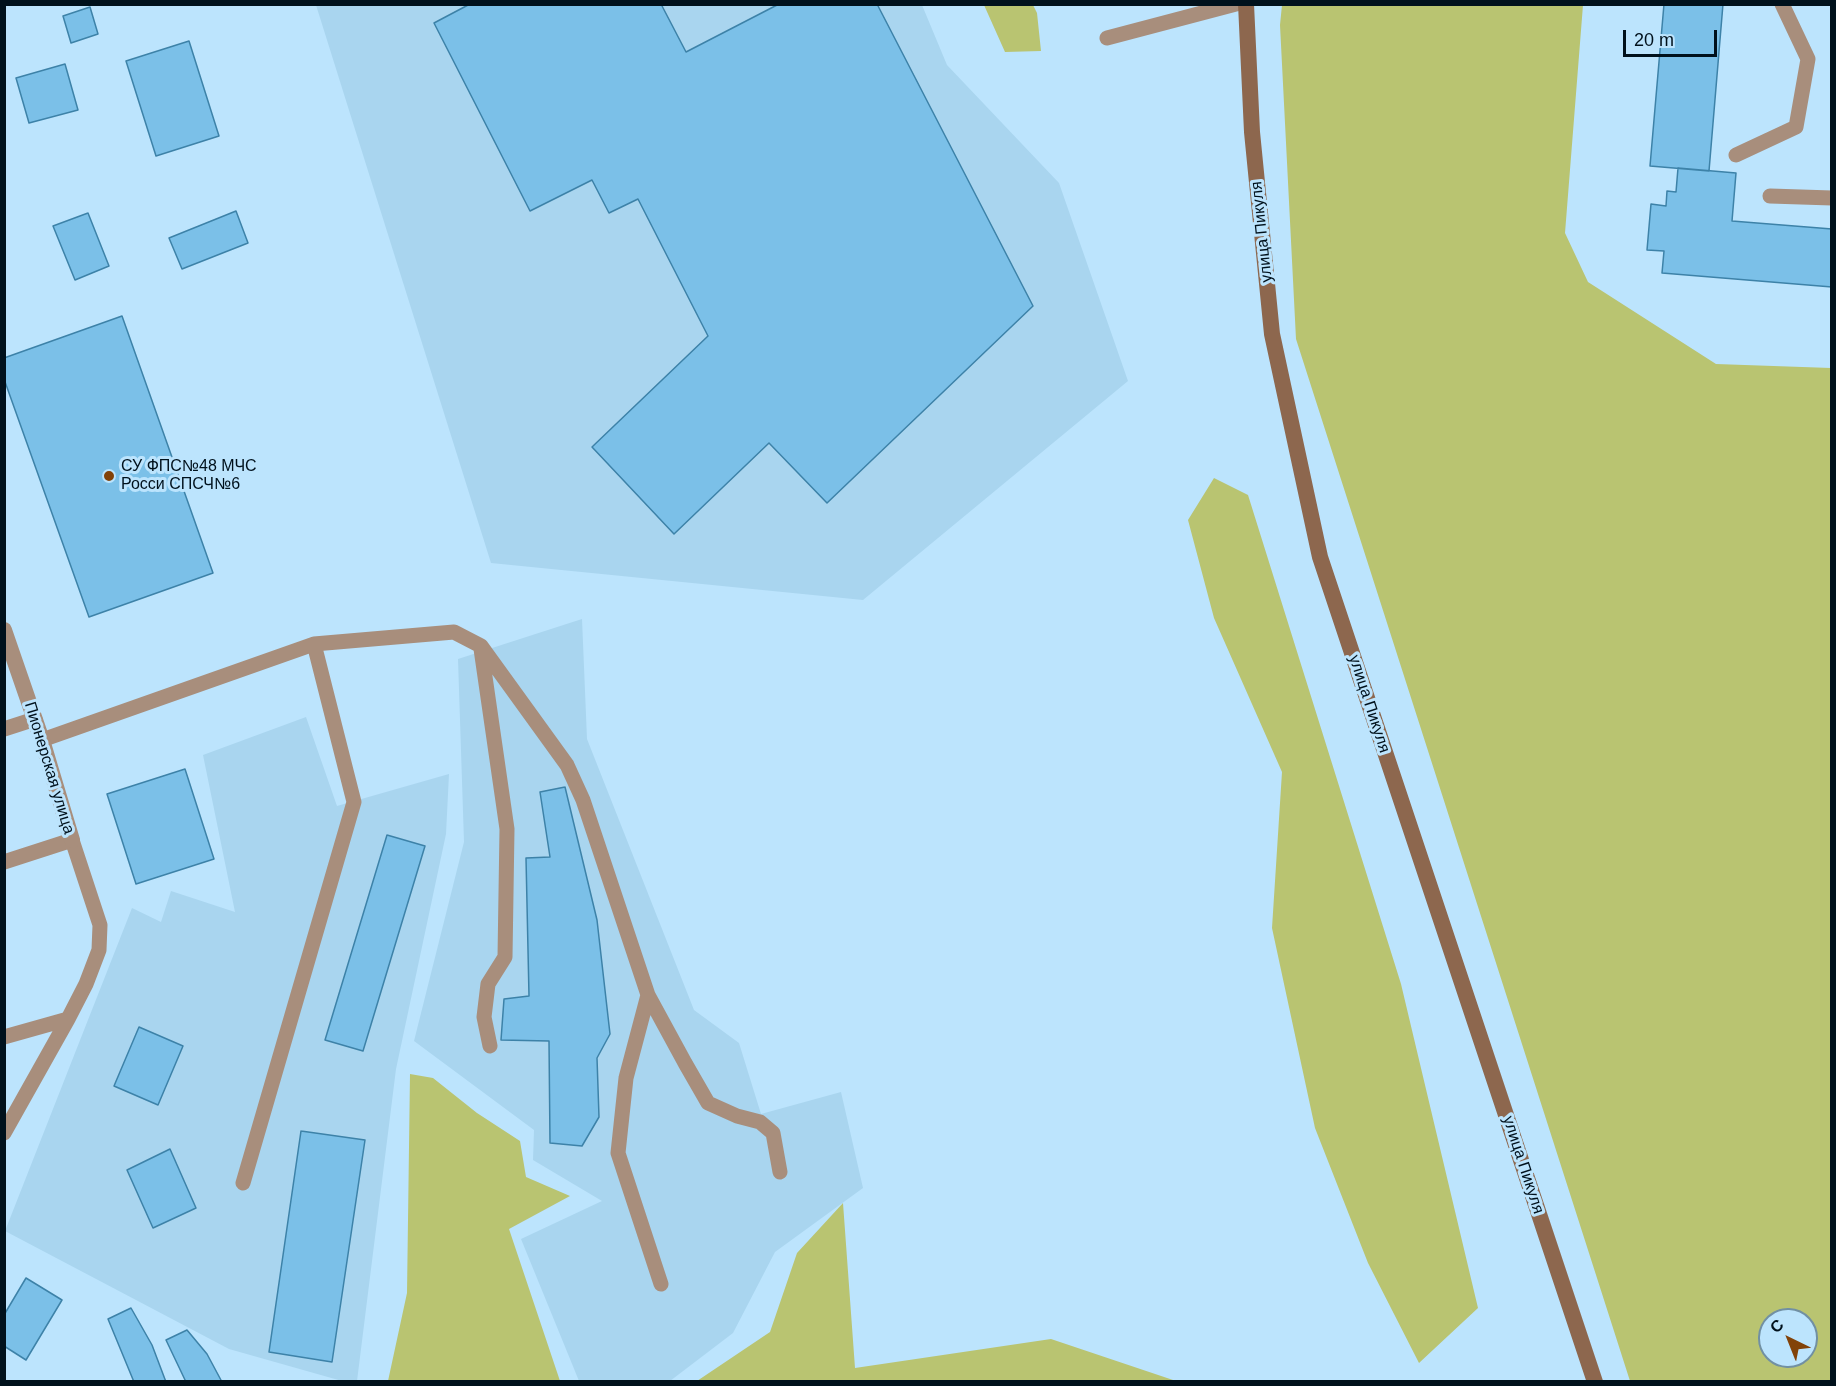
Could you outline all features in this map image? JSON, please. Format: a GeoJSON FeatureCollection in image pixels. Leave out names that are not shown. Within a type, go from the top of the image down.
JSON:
{"type":"FeatureCollection","features":[{"type":"Feature","properties":{"kind":"main road","name":"улица Пикуля"},"geometry":{"type":"LineString","coordinates":[[1246,4],[1252,132],[1272,334],[1320,557],[1595,1382]]}},
{"type":"Feature","properties":{"kind":"street","name":"Пионерская улица"},"geometry":{"type":"LineString","coordinates":[[4,630],[8,648],[42,740],[72,840]]}},
{"type":"Feature","properties":{"kind":"lane"},"geometry":{"type":"LineString","coordinates":[[1107,38],[1236,4]]}},
{"type":"Feature","properties":{"kind":"lane"},"geometry":{"type":"LineString","coordinates":[[1736,155],[1796,127],[1808,59],[1782,4]]}},
{"type":"Feature","properties":{"kind":"lane"},"geometry":{"type":"LineString","coordinates":[[1770,196],[1832,198]]}},
{"type":"Feature","properties":{"kind":"lane"},"geometry":{"type":"LineString","coordinates":[[42,740],[314,644],[454,632],[481,646],[567,765],[583,800],[648,994],[708,1103],[736,1116],[760,1122],[773,1133],[780,1172]]}},
{"type":"Feature","properties":{"kind":"lane"},"geometry":{"type":"LineString","coordinates":[[243,1183],[354,802],[314,644]]}},
{"type":"Feature","properties":{"kind":"lane"},"geometry":{"type":"LineString","coordinates":[[481,646],[507,830],[505,957],[488,984],[484,1017],[490,1046]]}},
{"type":"Feature","properties":{"kind":"lane"},"geometry":{"type":"LineString","coordinates":[[4,729],[35,719]]}},
{"type":"Feature","properties":{"kind":"lane"},"geometry":{"type":"LineString","coordinates":[[4,1133],[69,1019],[99,950],[100,926],[72,840]]}},
{"type":"Feature","properties":{"kind":"lane","name":"Пионерская улица"},"geometry":{"type":"LineString","coordinates":[[4,862],[72,840]]}},
{"type":"Feature","properties":{"kind":"lane"},"geometry":{"type":"LineString","coordinates":[[648,994],[626,1078],[618,1153],[661,1284]]}},
{"type":"Feature","properties":{"kind":"lane"},"geometry":{"type":"LineString","coordinates":[[4,1038],[69,1019]]}},
{"type":"Feature","properties":{"kind":"shaded area"},"geometry":{"type":"Polygon","coordinates":[[[316,5],[922,5],[947,65],[1059,183],[1128,381],[863,600],[491,563],[316,5]]]}},
{"type":"Feature","properties":{"kind":"shaded area"},"geometry":{"type":"Polygon","coordinates":[[[582,619],[587,739],[694,1010],[739,1043],[761,1114],[841,1092],[863,1188],[775,1252],[733,1333],[670,1381],[579,1381],[521,1239],[602,1201],[533,1160],[534,1130],[414,1041],[464,842],[458,659],[582,619]]]}},
{"type":"Feature","properties":{"kind":"shaded area"},"geometry":{"type":"Polygon","coordinates":[[[306,717],[337,806],[449,774],[446,834],[396,1069],[357,1381],[342,1381],[229,1349],[5,1231],[132,908],[161,922],[171,891],[235,912],[203,755],[306,717]]]}},
{"type":"Feature","properties":{"kind":"green space"},"geometry":{"type":"Polygon","coordinates":[[[984,5],[1033,5],[1037,13],[1041,51],[1005,52],[984,5]]]}},
{"type":"Feature","properties":{"kind":"green space"},"geometry":{"type":"Polygon","coordinates":[[[1282,5],[1583,5],[1565,233],[1588,282],[1716,364],[1831,368],[1831,1381],[1630,1381],[1296,339],[1280,25],[1282,5]]]}},
{"type":"Feature","properties":{"kind":"green space"},"geometry":{"type":"Polygon","coordinates":[[[1214,478],[1248,495],[1401,984],[1478,1308],[1419,1363],[1368,1263],[1315,1128],[1272,928],[1282,772],[1214,618],[1188,520],[1214,478]]]}},
{"type":"Feature","properties":{"kind":"green space"},"geometry":{"type":"Polygon","coordinates":[[[410,1074],[433,1078],[477,1113],[520,1141],[526,1177],[570,1196],[509,1229],[560,1381],[388,1381],[407,1293],[410,1074]]]}},
{"type":"Feature","properties":{"kind":"green space"},"geometry":{"type":"Polygon","coordinates":[[[843,1203],[855,1368],[1051,1339],[1176,1381],[697,1381],[770,1332],[797,1253],[843,1203]]]}},
{"type":"Feature","properties":{"kind":"building"},"geometry":{"type":"Polygon","coordinates":[[[470,4],[661,4],[686,52],[779,4],[877,4],[1033,306],[827,503],[769,443],[674,534],[592,447],[708,336],[638,199],[609,213],[592,180],[530,211],[434,23],[470,4]]]}},
{"type":"Feature","properties":{"kind":"building"},"geometry":{"type":"Polygon","coordinates":[[[1664,4],[1723,4],[1709,171],[1650,166],[1664,4]]]}},
{"type":"Feature","properties":{"kind":"building"},"geometry":{"type":"Polygon","coordinates":[[[90,7],[98,34],[71,43],[63,16],[90,7]]]}},
{"type":"Feature","properties":{"kind":"building"},"geometry":{"type":"Polygon","coordinates":[[[189,41],[219,136],[156,156],[126,61],[189,41]]]}},
{"type":"Feature","properties":{"kind":"building"},"geometry":{"type":"Polygon","coordinates":[[[65,64],[78,110],[29,123],[16,78],[65,64]]]}},
{"type":"Feature","properties":{"kind":"building"},"geometry":{"type":"Polygon","coordinates":[[[1678,168],[1736,173],[1732,221],[1832,229],[1832,287],[1662,273],[1664,251],[1647,250],[1651,204],[1666,206],[1667,191],[1676,192],[1678,168]]]}},
{"type":"Feature","properties":{"kind":"building"},"geometry":{"type":"Polygon","coordinates":[[[236,211],[248,243],[182,269],[169,238],[236,211]]]}},
{"type":"Feature","properties":{"kind":"building"},"geometry":{"type":"Polygon","coordinates":[[[88,213],[109,266],[75,280],[53,226],[88,213]]]}},
{"type":"Feature","properties":{"kind":"building","name":"СУ ФПС№48 МЧС Росси СПСЧ№6"},"geometry":{"type":"Polygon","coordinates":[[[122,316],[213,573],[89,617],[4,379],[4,358],[122,316]]]}},
{"type":"Feature","properties":{"kind":"building"},"geometry":{"type":"Polygon","coordinates":[[[185,769],[214,859],[136,884],[107,794],[185,769]]]}},
{"type":"Feature","properties":{"kind":"building"},"geometry":{"type":"Polygon","coordinates":[[[565,787],[597,920],[610,1034],[597,1058],[599,1117],[582,1146],[550,1143],[549,1041],[501,1040],[504,999],[529,996],[526,858],[550,857],[540,792],[565,787]]]}},
{"type":"Feature","properties":{"kind":"building"},"geometry":{"type":"Polygon","coordinates":[[[387,835],[425,846],[363,1051],[325,1040],[387,835]]]}},
{"type":"Feature","properties":{"kind":"building"},"geometry":{"type":"Polygon","coordinates":[[[139,1027],[183,1046],[158,1105],[114,1086],[139,1027]]]}},
{"type":"Feature","properties":{"kind":"building"},"geometry":{"type":"Polygon","coordinates":[[[301,1131],[365,1140],[332,1362],[269,1352],[301,1131]]]}},
{"type":"Feature","properties":{"kind":"building"},"geometry":{"type":"Polygon","coordinates":[[[170,1149],[196,1208],[153,1228],[127,1170],[170,1149]]]}},
{"type":"Feature","properties":{"kind":"building"},"geometry":{"type":"Polygon","coordinates":[[[26,1278],[62,1300],[26,1360],[4,1346],[4,1315],[26,1278]]]}},
{"type":"Feature","properties":{"kind":"building"},"geometry":{"type":"Polygon","coordinates":[[[131,1308],[152,1345],[166,1382],[134,1382],[108,1319],[131,1308]]]}},
{"type":"Feature","properties":{"kind":"building"},"geometry":{"type":"Polygon","coordinates":[[[187,1330],[207,1354],[222,1382],[186,1382],[166,1340],[187,1330]]]}},
{"type":"Feature","properties":{"kind":"place","name":"СУ ФПС№48 МЧС Росси СПСЧ№6"},"geometry":{"type":"Point","coordinates":[109,476]}}]}
